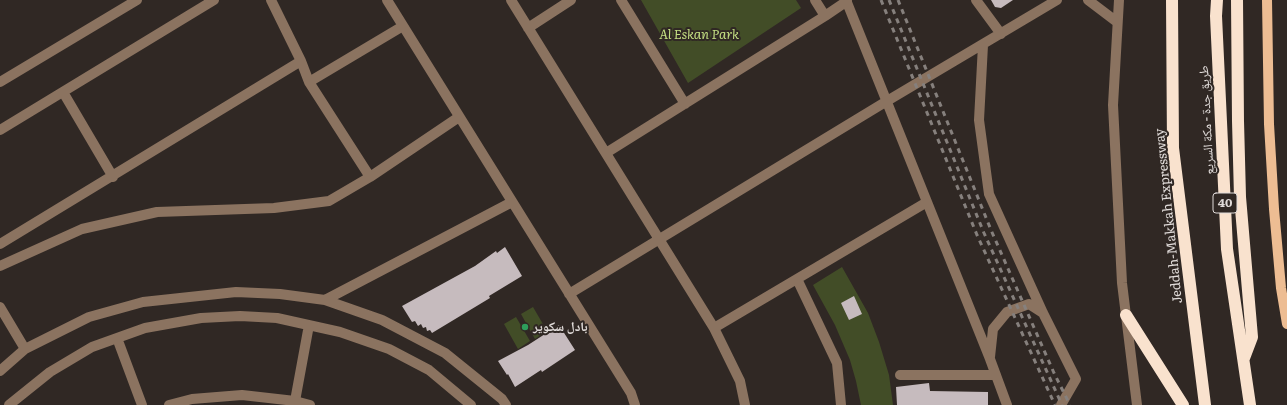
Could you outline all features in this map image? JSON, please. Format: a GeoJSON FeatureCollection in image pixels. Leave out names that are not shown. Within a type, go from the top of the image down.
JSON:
{"type":"FeatureCollection","features":[{"type":"Feature","properties":{"kind":"highway","name":"Jeddah-Makkah Expressway"},"geometry":{"type":"LineString","coordinates":[[1172,0],[1173,148],[1205,405]]}},
{"type":"Feature","properties":{"kind":"highway","name":"طريق جدة - مكة السريع"},"geometry":{"type":"LineString","coordinates":[[1217,0],[1216,16],[1227,249],[1250,405]]}},
{"type":"Feature","properties":{"kind":"highway"},"geometry":{"type":"LineString","coordinates":[[1237,0],[1240,197],[1252,337],[1244,359]]}},
{"type":"Feature","properties":{"kind":"highway"},"geometry":{"type":"LineString","coordinates":[[1126,315],[1183,405]]}},
{"type":"Feature","properties":{"kind":"main road"},"geometry":{"type":"LineString","coordinates":[[1267,0],[1269,124],[1274,208],[1287,324]]}},
{"type":"Feature","properties":{"kind":"street"},"geometry":{"type":"LineString","coordinates":[[0,82],[137,0]]}},
{"type":"Feature","properties":{"kind":"street"},"geometry":{"type":"LineString","coordinates":[[0,130],[214,0]]}},
{"type":"Feature","properties":{"kind":"street"},"geometry":{"type":"LineString","coordinates":[[271,0],[301,61],[309,82],[370,177]]}},
{"type":"Feature","properties":{"kind":"street"},"geometry":{"type":"LineString","coordinates":[[388,0],[631,393],[635,405]]}},
{"type":"Feature","properties":{"kind":"street"},"geometry":{"type":"LineString","coordinates":[[511,0],[714,328],[740,380],[745,405]]}},
{"type":"Feature","properties":{"kind":"street"},"geometry":{"type":"LineString","coordinates":[[528,28],[572,0]]}},
{"type":"Feature","properties":{"kind":"street"},"geometry":{"type":"LineString","coordinates":[[621,0],[685,104]]}},
{"type":"Feature","properties":{"kind":"street"},"geometry":{"type":"LineString","coordinates":[[815,0],[825,16]]}},
{"type":"Feature","properties":{"kind":"street"},"geometry":{"type":"LineString","coordinates":[[976,0],[1001,34]]}},
{"type":"Feature","properties":{"kind":"street"},"geometry":{"type":"LineString","coordinates":[[569,294],[887,101],[1058,0]]}},
{"type":"Feature","properties":{"kind":"street"},"geometry":{"type":"LineString","coordinates":[[1088,0],[1117,22]]}},
{"type":"Feature","properties":{"kind":"street"},"geometry":{"type":"LineString","coordinates":[[1119,0],[1113,105],[1122,283],[1137,405]]}},
{"type":"Feature","properties":{"kind":"street"},"geometry":{"type":"LineString","coordinates":[[606,153],[847,1],[1007,405]]}},
{"type":"Feature","properties":{"kind":"street"},"geometry":{"type":"LineString","coordinates":[[309,82],[403,26]]}},
{"type":"Feature","properties":{"kind":"street"},"geometry":{"type":"LineString","coordinates":[[983,45],[979,120],[989,194],[1043,312],[1076,379],[1070,405]]}},
{"type":"Feature","properties":{"kind":"street"},"geometry":{"type":"LineString","coordinates":[[0,244],[301,61]]}},
{"type":"Feature","properties":{"kind":"street"},"geometry":{"type":"LineString","coordinates":[[63,92],[113,176]]}},
{"type":"Feature","properties":{"kind":"street"},"geometry":{"type":"LineString","coordinates":[[0,266],[82,229],[157,212],[274,208],[329,201],[370,177],[459,117]]}},
{"type":"Feature","properties":{"kind":"street"},"geometry":{"type":"LineString","coordinates":[[325,300],[512,202]]}},
{"type":"Feature","properties":{"kind":"street"},"geometry":{"type":"LineString","coordinates":[[714,328],[927,202]]}},
{"type":"Feature","properties":{"kind":"street"},"geometry":{"type":"LineString","coordinates":[[797,279],[837,363],[841,405]]}},
{"type":"Feature","properties":{"kind":"street"},"geometry":{"type":"LineString","coordinates":[[0,370],[25,349],[89,317],[143,302],[236,292],[280,294],[325,300],[382,320],[445,353],[502,399],[506,405]]}},
{"type":"Feature","properties":{"kind":"street"},"geometry":{"type":"LineString","coordinates":[[990,359],[993,329],[1007,312],[1029,304],[1043,312]]}},
{"type":"Feature","properties":{"kind":"street"},"geometry":{"type":"LineString","coordinates":[[0,306],[25,349]]}},
{"type":"Feature","properties":{"kind":"street"},"geometry":{"type":"LineString","coordinates":[[9,405],[50,372],[92,347],[145,328],[201,318],[240,316],[277,318],[309,325],[340,332],[389,349],[429,370],[472,405]]}},
{"type":"Feature","properties":{"kind":"street"},"geometry":{"type":"LineString","coordinates":[[295,401],[309,325]]}},
{"type":"Feature","properties":{"kind":"street"},"geometry":{"type":"LineString","coordinates":[[117,338],[142,405]]}},
{"type":"Feature","properties":{"kind":"street"},"geometry":{"type":"LineString","coordinates":[[900,375],[996,375]]}},
{"type":"Feature","properties":{"kind":"street"},"geometry":{"type":"LineString","coordinates":[[1060,405],[1076,379]]}},
{"type":"Feature","properties":{"kind":"street"},"geometry":{"type":"LineString","coordinates":[[169,405],[192,399],[242,395],[295,401],[310,405]]}},
{"type":"Feature","properties":{"kind":"green space","name":"Al Eskan Park"},"geometry":{"type":"Polygon","coordinates":[[[641,0],[796,0],[801,8],[688,83],[641,0]]]}},
{"type":"Feature","properties":{"kind":"green space"},"geometry":{"type":"Polygon","coordinates":[[[842,267],[868,313],[879,342],[889,375],[893,405],[861,405],[850,360],[835,325],[813,285],[842,267]]]}},
{"type":"Feature","properties":{"kind":"green space"},"geometry":{"type":"Polygon","coordinates":[[[533,307],[547,331],[535,339],[521,314],[533,307]]]}},
{"type":"Feature","properties":{"kind":"green space"},"geometry":{"type":"Polygon","coordinates":[[[516,317],[530,341],[518,349],[504,324],[516,317]]]}},
{"type":"Feature","properties":{"kind":"building"},"geometry":{"type":"Polygon","coordinates":[[[991,0],[1013,0],[1001,8],[995,7],[991,0]]]}},
{"type":"Feature","properties":{"kind":"building"},"geometry":{"type":"Polygon","coordinates":[[[505,247],[522,276],[489,296],[490,298],[432,333],[430,330],[427,331],[426,327],[423,328],[421,324],[418,326],[415,321],[412,322],[402,306],[475,266],[496,251],[497,253],[505,247]]]}},
{"type":"Feature","properties":{"kind":"building"},"geometry":{"type":"Polygon","coordinates":[[[854,296],[862,314],[849,320],[841,303],[854,296]]]}},
{"type":"Feature","properties":{"kind":"building"},"geometry":{"type":"Polygon","coordinates":[[[559,325],[575,350],[542,372],[541,370],[515,387],[508,374],[507,375],[498,361],[528,345],[559,325]]]}},
{"type":"Feature","properties":{"kind":"building"},"geometry":{"type":"Polygon","coordinates":[[[929,383],[930,391],[988,392],[988,405],[897,405],[896,387],[929,383]]]}},
{"type":"Feature","properties":{"kind":"railway"},"geometry":{"type":"LineString","coordinates":[[881,0],[977,235],[1055,405]]}},
{"type":"Feature","properties":{"kind":"railway"},"geometry":{"type":"LineString","coordinates":[[889,0],[984,233],[1062,405]]}},
{"type":"Feature","properties":{"kind":"railway"},"geometry":{"type":"LineString","coordinates":[[898,0],[991,230],[1054,373],[1070,405]]}},
{"type":"Feature","properties":{"kind":"place","name":"بادل سكوير"},"geometry":{"type":"Point","coordinates":[525,327]}}]}
